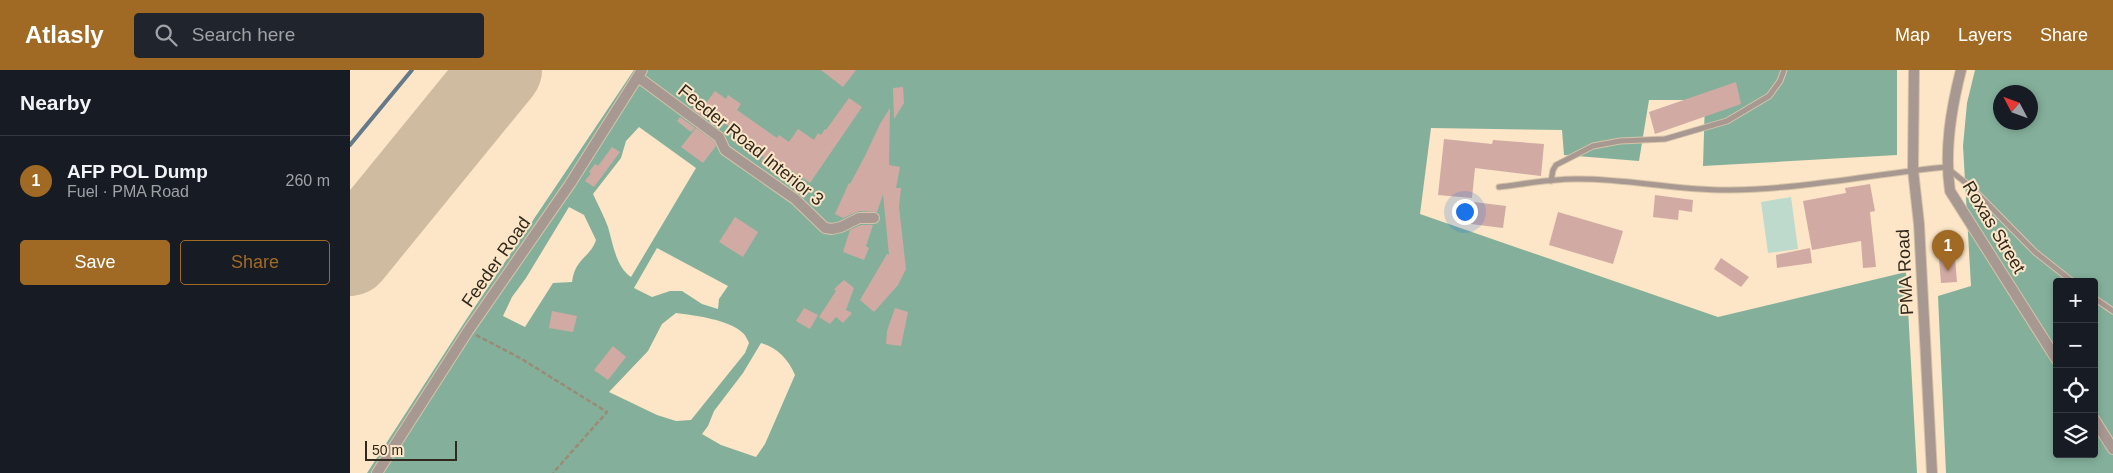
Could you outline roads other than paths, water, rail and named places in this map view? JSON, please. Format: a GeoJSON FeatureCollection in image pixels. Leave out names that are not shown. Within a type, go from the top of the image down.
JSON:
{"type":"FeatureCollection","features":[{"type":"Feature","properties":{"kind":"street","name":"PMA Road"},"geometry":{"type":"LineString","coordinates":[[1914,70],[1914,170],[1919,224],[1932,473]]}},
{"type":"Feature","properties":{"kind":"street","name":"Roxas Street"},"geometry":{"type":"LineString","coordinates":[[1961,70],[1948,145],[1946,167],[1950,190],[2053,354]]}},
{"type":"Feature","properties":{"kind":"street","name":"Feeder Road Interior 3"},"geometry":{"type":"LineString","coordinates":[[640,74],[718,137],[725,150],[795,199],[825,228],[841,227],[859,218],[874,218]]}},
{"type":"Feature","properties":{"kind":"street","name":"Feeder Road"},"geometry":{"type":"LineString","coordinates":[[377,473],[468,331],[570,184],[640,74]]}},
{"type":"Feature","properties":{"kind":"street"},"geometry":{"type":"LineString","coordinates":[[2098,426],[2113,449]]}},
{"type":"Feature","properties":{"kind":"lane"},"geometry":{"type":"LineString","coordinates":[[1550,181],[1556,165],[1593,146],[1665,139],[1727,121],[1769,96],[1780,81],[1784,70]]}},
{"type":"Feature","properties":{"kind":"lane"},"geometry":{"type":"LineString","coordinates":[[1499,187],[1575,179],[1628,182],[1678,188],[1730,190],[1829,183],[1946,167],[1972,188],[2035,252],[2068,278]]}},
{"type":"Feature","properties":{"kind":"lane"},"geometry":{"type":"LineString","coordinates":[[2098,301],[2113,312]]}},
{"type":"Feature","properties":{"kind":"waterway"},"geometry":{"type":"LineString","coordinates":[[350,145],[412,70]]}},
{"type":"Feature","properties":{"kind":"place","name":"AFP POL Dump"},"geometry":{"type":"Point","coordinates":[1948,271]}}]}
